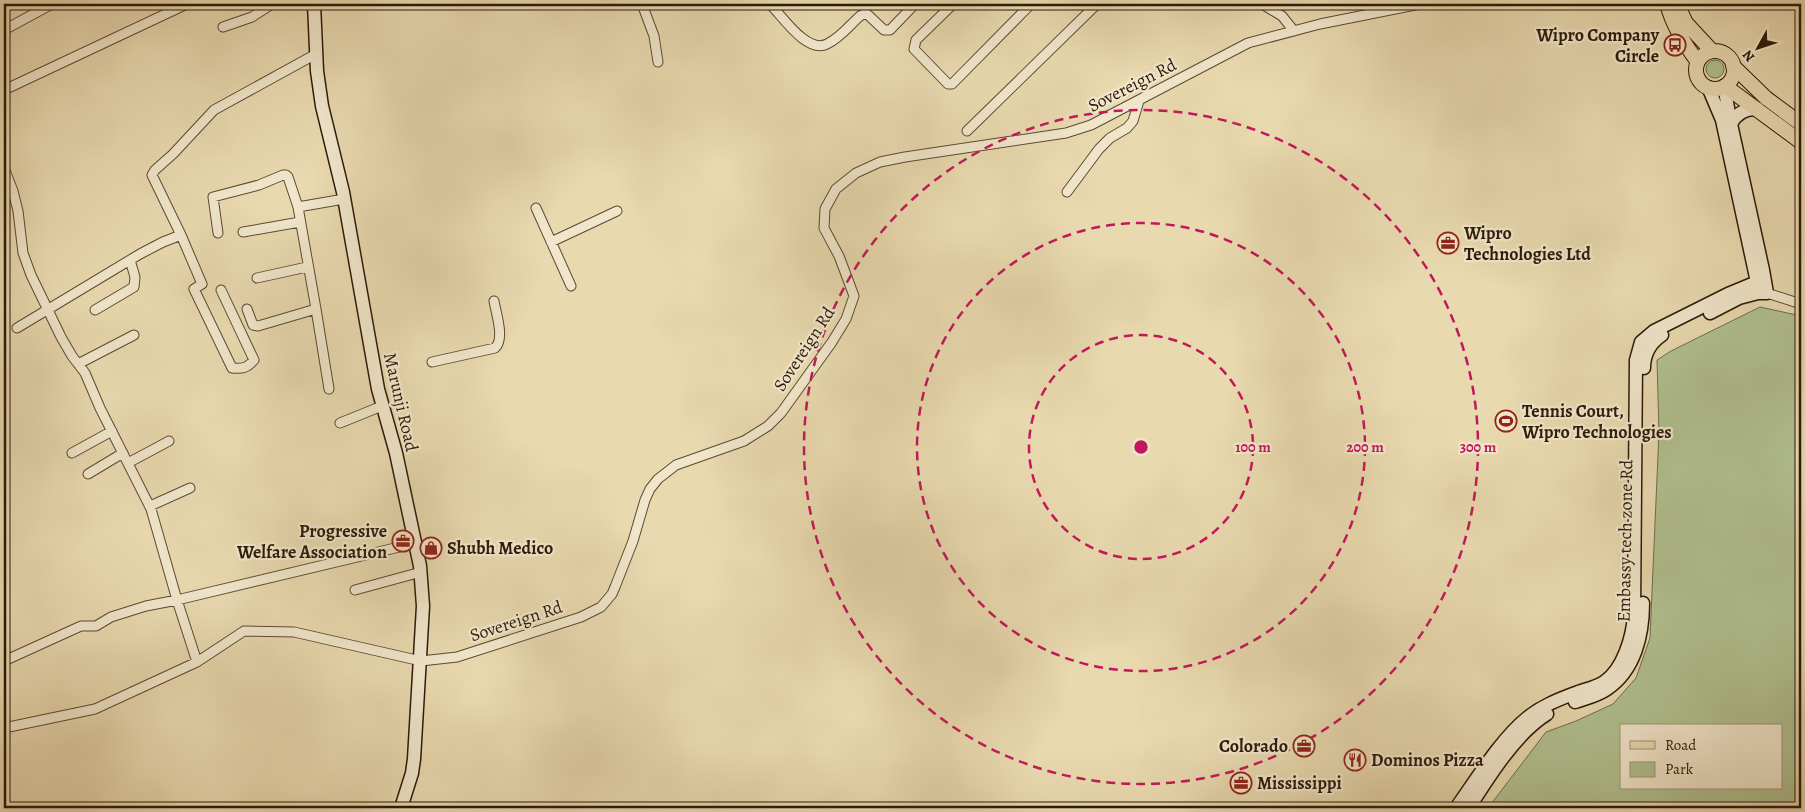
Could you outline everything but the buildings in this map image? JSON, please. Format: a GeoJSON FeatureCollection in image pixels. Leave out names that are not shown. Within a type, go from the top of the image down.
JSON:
{"type":"FeatureCollection","features":[{"type":"Feature","properties":{"kind":"main road"},"geometry":{"type":"LineString","coordinates":[[1667,4],[1673,23],[1698,62]]}},
{"type":"Feature","properties":{"kind":"main road"},"geometry":{"type":"LineString","coordinates":[[1677,4],[1686,23],[1712,51]]}},
{"type":"Feature","properties":{"kind":"main road"},"geometry":{"type":"LineString","coordinates":[[1734,66],[1732,79],[1725,86],[1708,87],[1697,76],[1698,62],[1703,54],[1712,51],[1726,54],[1734,66],[1766,98],[1801,124]]}},
{"type":"Feature","properties":{"kind":"main road"},"geometry":{"type":"LineString","coordinates":[[1725,86],[1801,142]]}},
{"type":"Feature","properties":{"kind":"street"},"geometry":{"type":"LineString","coordinates":[[4,30],[52,4]]}},
{"type":"Feature","properties":{"kind":"street"},"geometry":{"type":"LineString","coordinates":[[4,90],[187,4]]}},
{"type":"Feature","properties":{"kind":"street"},"geometry":{"type":"LineString","coordinates":[[222,27],[252,17],[272,4]]}},
{"type":"Feature","properties":{"kind":"street","name":"Marunji Road"},"geometry":{"type":"LineString","coordinates":[[314,4],[316,54],[322,106],[344,199],[382,406],[396,453],[421,572],[424,606],[412,773],[401,808]]}},
{"type":"Feature","properties":{"kind":"street"},"geometry":{"type":"LineString","coordinates":[[642,4],[654,36],[658,62]]}},
{"type":"Feature","properties":{"kind":"street"},"geometry":{"type":"LineString","coordinates":[[770,4],[805,42],[815,46],[829,43],[866,13],[884,30],[890,30],[915,4]]}},
{"type":"Feature","properties":{"kind":"street"},"geometry":{"type":"LineString","coordinates":[[953,4],[916,40],[914,49],[948,84],[952,84],[1031,4]]}},
{"type":"Feature","properties":{"kind":"street"},"geometry":{"type":"LineString","coordinates":[[967,131],[1097,4]]}},
{"type":"Feature","properties":{"kind":"street"},"geometry":{"type":"LineString","coordinates":[[1262,4],[1282,16],[1294,31]]}},
{"type":"Feature","properties":{"kind":"street","name":"Sovereign Rd"},"geometry":{"type":"LineString","coordinates":[[421,662],[456,657],[581,617],[601,607],[616,586],[633,541],[645,500],[650,489],[658,479],[676,465],[744,441],[768,426],[782,413],[846,320],[854,296],[839,256],[824,228],[824,209],[836,189],[856,173],[880,162],[906,157],[1066,133],[1091,125],[1248,43],[1294,31],[1420,4]]}},
{"type":"Feature","properties":{"kind":"street"},"geometry":{"type":"LineString","coordinates":[[221,290],[254,360],[243,370],[232,368],[194,289],[202,284],[181,235],[152,176],[154,170],[174,154],[214,110],[316,54]]}},
{"type":"Feature","properties":{"kind":"street"},"geometry":{"type":"LineString","coordinates":[[1725,86],[1762,287]]}},
{"type":"Feature","properties":{"kind":"street"},"geometry":{"type":"LineString","coordinates":[[1708,87],[1722,120],[1762,287]]}},
{"type":"Feature","properties":{"kind":"street"},"geometry":{"type":"LineString","coordinates":[[1067,192],[1099,149],[1110,138],[1127,128],[1133,120],[1138,101]]}},
{"type":"Feature","properties":{"kind":"street"},"geometry":{"type":"LineString","coordinates":[[1731,124],[1738,114],[1751,108],[1758,109]]}},
{"type":"Feature","properties":{"kind":"street"},"geometry":{"type":"LineString","coordinates":[[4,168],[18,211],[23,253],[30,275],[47,309],[85,373],[150,506],[177,600],[198,662]]}},
{"type":"Feature","properties":{"kind":"street"},"geometry":{"type":"LineString","coordinates":[[218,233],[213,197],[259,185],[286,175],[298,207],[329,389]]}},
{"type":"Feature","properties":{"kind":"street"},"geometry":{"type":"LineString","coordinates":[[298,207],[344,199]]}},
{"type":"Feature","properties":{"kind":"street"},"geometry":{"type":"LineString","coordinates":[[536,208],[571,286]]}},
{"type":"Feature","properties":{"kind":"street"},"geometry":{"type":"LineString","coordinates":[[551,242],[617,211]]}},
{"type":"Feature","properties":{"kind":"street"},"geometry":{"type":"LineString","coordinates":[[243,232],[300,222]]}},
{"type":"Feature","properties":{"kind":"street"},"geometry":{"type":"LineString","coordinates":[[17,328],[130,260],[163,242],[181,235]]}},
{"type":"Feature","properties":{"kind":"street"},"geometry":{"type":"LineString","coordinates":[[95,310],[134,287],[135,277],[130,260]]}},
{"type":"Feature","properties":{"kind":"street"},"geometry":{"type":"LineString","coordinates":[[257,278],[307,267]]}},
{"type":"Feature","properties":{"kind":"street"},"geometry":{"type":"LineString","coordinates":[[1762,287],[1801,304]]}},
{"type":"Feature","properties":{"kind":"street","name":"Embassy tech zone Rd"},"geometry":{"type":"LineString","coordinates":[[1469,808],[1484,777],[1537,721],[1550,712],[1597,694],[1614,684],[1630,664],[1638,645],[1643,623],[1644,357],[1651,344],[1660,336],[1762,287]]}},
{"type":"Feature","properties":{"kind":"street"},"geometry":{"type":"LineString","coordinates":[[432,362],[498,346],[500,338],[494,301]]}},
{"type":"Feature","properties":{"kind":"street"},"geometry":{"type":"LineString","coordinates":[[247,309],[253,325],[258,326],[316,309]]}},
{"type":"Feature","properties":{"kind":"street"},"geometry":{"type":"LineString","coordinates":[[78,364],[134,335]]}},
{"type":"Feature","properties":{"kind":"street"},"geometry":{"type":"LineString","coordinates":[[340,423],[382,406]]}},
{"type":"Feature","properties":{"kind":"street"},"geometry":{"type":"LineString","coordinates":[[72,453],[112,431]]}},
{"type":"Feature","properties":{"kind":"street"},"geometry":{"type":"LineString","coordinates":[[128,463],[169,440]]}},
{"type":"Feature","properties":{"kind":"street"},"geometry":{"type":"LineString","coordinates":[[88,474],[123,453]]}},
{"type":"Feature","properties":{"kind":"street"},"geometry":{"type":"LineString","coordinates":[[150,506],[190,488]]}},
{"type":"Feature","properties":{"kind":"street"},"geometry":{"type":"LineString","coordinates":[[4,661],[81,626],[96,626],[111,618],[146,606],[416,543]]}},
{"type":"Feature","properties":{"kind":"street"},"geometry":{"type":"LineString","coordinates":[[355,590],[421,572]]}},
{"type":"Feature","properties":{"kind":"street"},"geometry":{"type":"LineString","coordinates":[[4,728],[95,709],[198,662],[244,631],[294,632],[421,662]]}},
{"type":"Feature","properties":{"kind":"street"},"geometry":{"type":"LineString","coordinates":[[1456,808],[1484,777]]}},
{"type":"Feature","properties":{"kind":"green space"},"geometry":{"type":"Polygon","coordinates":[[[1711,60],[1719,60],[1724,65],[1722,76],[1711,78],[1706,73],[1706,65],[1711,60]]]}},
{"type":"Feature","properties":{"kind":"green space"},"geometry":{"type":"Polygon","coordinates":[[[1760,307],[1801,316],[1801,808],[1488,808],[1546,732],[1613,704],[1636,678],[1650,638],[1659,432],[1657,360],[1671,351],[1760,307]]]}},
{"type":"Feature","properties":{"kind":"place","name":"Wipro Company Circle"},"geometry":{"type":"Point","coordinates":[1675,45]}},
{"type":"Feature","properties":{"kind":"place","name":"Wipro Technologies Ltd"},"geometry":{"type":"Point","coordinates":[1448,243]}},
{"type":"Feature","properties":{"kind":"place","name":"Tennis Court, Wipro Technologies"},"geometry":{"type":"Point","coordinates":[1506,421]}},
{"type":"Feature","properties":{"kind":"place","name":"Progressive Welfare Association"},"geometry":{"type":"Point","coordinates":[403,541]}},
{"type":"Feature","properties":{"kind":"place","name":"Shubh Medico"},"geometry":{"type":"Point","coordinates":[431,548]}},
{"type":"Feature","properties":{"kind":"place","name":"Colorado"},"geometry":{"type":"Point","coordinates":[1304,746]}},
{"type":"Feature","properties":{"kind":"place","name":"Dominos Pizza"},"geometry":{"type":"Point","coordinates":[1355,760]}},
{"type":"Feature","properties":{"kind":"place","name":"Mississippi"},"geometry":{"type":"Point","coordinates":[1241,783]}}]}
